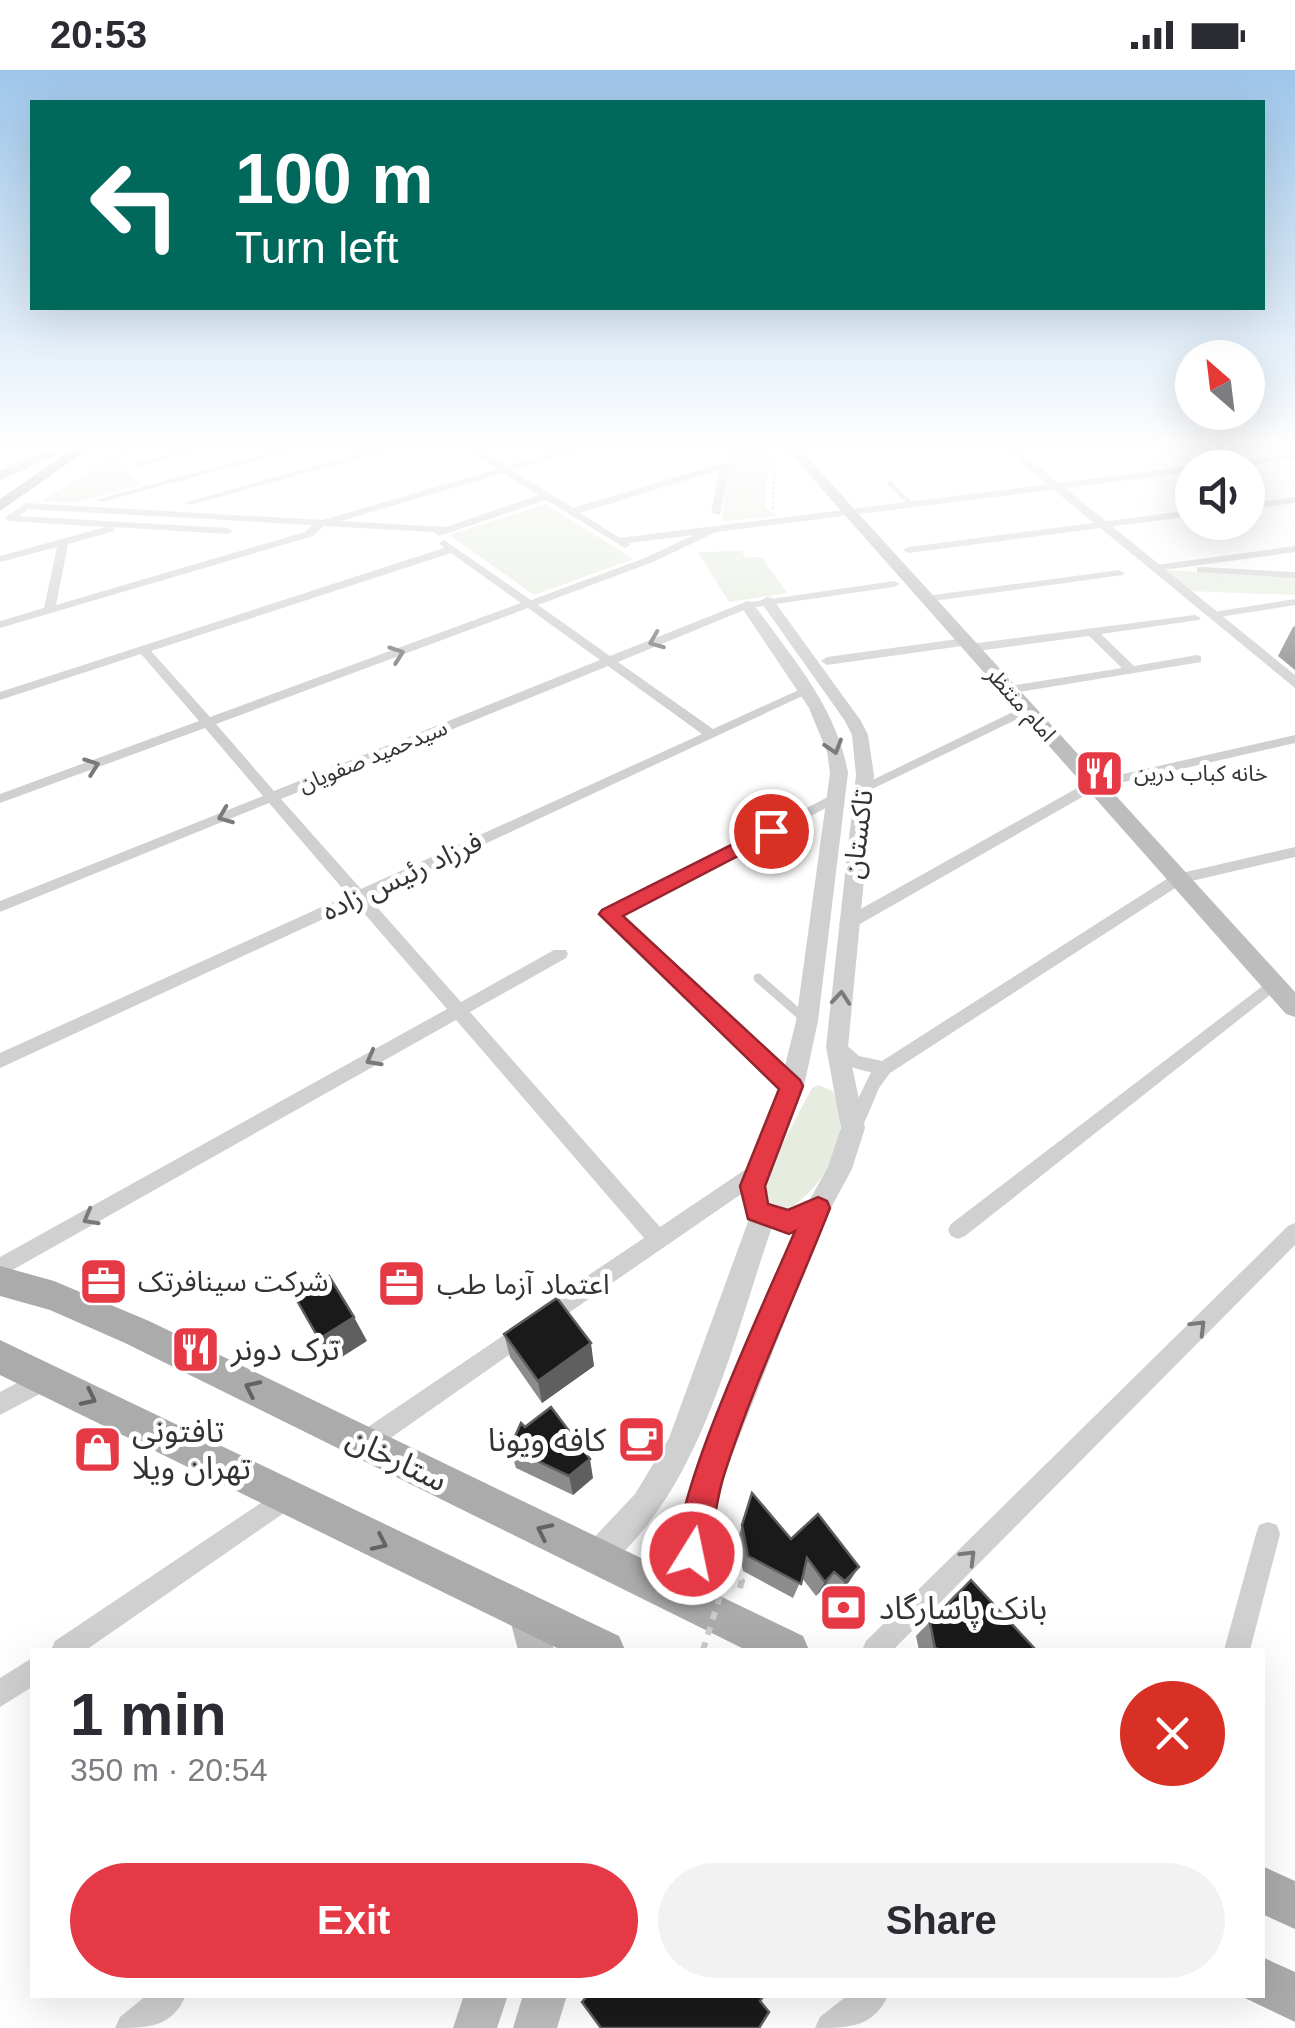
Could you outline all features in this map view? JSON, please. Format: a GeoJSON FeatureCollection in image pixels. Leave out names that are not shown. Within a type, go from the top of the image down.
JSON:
{"type":"FeatureCollection","features":[{"type":"Feature","properties":{"kind":"main road","name":"امام منتظر"},"geometry":{"type":"LineString","coordinates":[[869,535],[1293,1004]]}},
{"type":"Feature","properties":{"kind":"main road","name":"ستارخان"},"geometry":{"type":"LineString","coordinates":[[0,1280],[54,1296],[137,1332],[785,1648]]}},
{"type":"Feature","properties":{"kind":"main road"},"geometry":{"type":"LineString","coordinates":[[0,1357],[600,1648]]}},
{"type":"Feature","properties":{"kind":"main road"},"geometry":{"type":"LineString","coordinates":[[526,1612],[535,1648]]}},
{"type":"Feature","properties":{"kind":"main road"},"geometry":{"type":"LineString","coordinates":[[476,2028],[485,1998]]}},
{"type":"Feature","properties":{"kind":"main road"},"geometry":{"type":"LineString","coordinates":[[535,2028],[544,1998]]}},
{"type":"Feature","properties":{"kind":"street"},"geometry":{"type":"LineString","coordinates":[[0,560],[90,535]]}},
{"type":"Feature","properties":{"kind":"street"},"geometry":{"type":"LineString","coordinates":[[0,625],[304,535]]}},
{"type":"Feature","properties":{"kind":"street"},"geometry":{"type":"LineString","coordinates":[[439,535],[451,549],[712,735]]}},
{"type":"Feature","properties":{"kind":"street"},"geometry":{"type":"LineString","coordinates":[[609,535],[649,560]]}},
{"type":"Feature","properties":{"kind":"street"},"geometry":{"type":"LineString","coordinates":[[618,541],[663,535]]}},
{"type":"Feature","properties":{"kind":"street"},"geometry":{"type":"LineString","coordinates":[[0,799],[530,605],[649,560],[701,535]]}},
{"type":"Feature","properties":{"kind":"street"},"geometry":{"type":"LineString","coordinates":[[908,550],[1022,535]]}},
{"type":"Feature","properties":{"kind":"street"},"geometry":{"type":"LineString","coordinates":[[1116,535],[1295,683]]}},
{"type":"Feature","properties":{"kind":"street"},"geometry":{"type":"LineString","coordinates":[[48,611],[63,543]]}},
{"type":"Feature","properties":{"kind":"street"},"geometry":{"type":"LineString","coordinates":[[1158,568],[1295,548]]}},
{"type":"Feature","properties":{"kind":"street"},"geometry":{"type":"LineString","coordinates":[[0,696],[451,549]]}},
{"type":"Feature","properties":{"kind":"street"},"geometry":{"type":"LineString","coordinates":[[1158,568],[1295,575]]}},
{"type":"Feature","properties":{"kind":"street"},"geometry":{"type":"LineString","coordinates":[[926,599],[1119,574]]}},
{"type":"Feature","properties":{"kind":"street","name":"سیدحمید صفویان"},"geometry":{"type":"LineString","coordinates":[[0,907],[747,605],[894,584]]}},
{"type":"Feature","properties":{"kind":"street","name":"تاکستان"},"geometry":{"type":"LineString","coordinates":[[768,601],[860,735],[865,787],[837,1047],[853,1128]]}},
{"type":"Feature","properties":{"kind":"street"},"geometry":{"type":"LineString","coordinates":[[1213,615],[1295,602]]}},
{"type":"Feature","properties":{"kind":"street","name":"تاکستان"},"geometry":{"type":"LineString","coordinates":[[747,605],[805,692],[839,752],[807,1020],[792,1086],[756,1173]]}},
{"type":"Feature","properties":{"kind":"street"},"geometry":{"type":"LineString","coordinates":[[827,661],[1196,618]]}},
{"type":"Feature","properties":{"kind":"street"},"geometry":{"type":"LineString","coordinates":[[1092,632],[1132,670]]}},
{"type":"Feature","properties":{"kind":"street"},"geometry":{"type":"LineString","coordinates":[[143,649],[656,1239]]}},
{"type":"Feature","properties":{"kind":"street"},"geometry":{"type":"LineString","coordinates":[[1008,690],[1197,659]]}},
{"type":"Feature","properties":{"kind":"street"},"geometry":{"type":"LineString","coordinates":[[805,692],[828,688]]}},
{"type":"Feature","properties":{"kind":"street","name":"فرزاد رئیس زاده"},"geometry":{"type":"LineString","coordinates":[[0,1060],[805,692]]}},
{"type":"Feature","properties":{"kind":"street"},"geometry":{"type":"LineString","coordinates":[[865,787],[1025,710]]}},
{"type":"Feature","properties":{"kind":"street"},"geometry":{"type":"LineString","coordinates":[[848,924],[1093,785],[1295,739]]}},
{"type":"Feature","properties":{"kind":"street"},"geometry":{"type":"LineString","coordinates":[[792,1086],[609,914],[836,797]]}},
{"type":"Feature","properties":{"kind":"street"},"geometry":{"type":"LineString","coordinates":[[706,1610],[692,1571],[697,1516],[710,1473],[818,1208],[840,1168],[872,1084],[884,1068],[1178,879],[1295,852]]}},
{"type":"Feature","properties":{"kind":"street"},"geometry":{"type":"LineString","coordinates":[[0,1268],[560,954]]}},
{"type":"Feature","properties":{"kind":"street"},"geometry":{"type":"LineString","coordinates":[[814,957],[844,962]]}},
{"type":"Feature","properties":{"kind":"street"},"geometry":{"type":"LineString","coordinates":[[958,1230],[1274,984]]}},
{"type":"Feature","properties":{"kind":"street"},"geometry":{"type":"LineString","coordinates":[[837,1047],[854,1062],[884,1068]]}},
{"type":"Feature","properties":{"kind":"street"},"geometry":{"type":"LineString","coordinates":[[364,1442],[756,1173]]}},
{"type":"Feature","properties":{"kind":"street"},"geometry":{"type":"LineString","coordinates":[[756,1173],[752,1197],[764,1216],[789,1222],[818,1208]]}},
{"type":"Feature","properties":{"kind":"street"},"geometry":{"type":"LineString","coordinates":[[597,1557],[646,1505],[680,1446],[764,1216]]}},
{"type":"Feature","properties":{"kind":"street"},"geometry":{"type":"LineString","coordinates":[[877,1648],[1295,1232]]}},
{"type":"Feature","properties":{"kind":"street"},"geometry":{"type":"LineString","coordinates":[[0,1404],[47,1378]]}},
{"type":"Feature","properties":{"kind":"street"},"geometry":{"type":"LineString","coordinates":[[67,1648],[286,1498]]}},
{"type":"Feature","properties":{"kind":"street"},"geometry":{"type":"LineString","coordinates":[[1237,1648],[1268,1534]]}},
{"type":"Feature","properties":{"kind":"street"},"geometry":{"type":"LineString","coordinates":[[0,1694],[30,1672]]}},
{"type":"Feature","properties":{"kind":"street"},"geometry":{"type":"LineString","coordinates":[[132,2028],[167,1998]]}},
{"type":"Feature","properties":{"kind":"street"},"geometry":{"type":"LineString","coordinates":[[831,2028],[868,1998]]}},
{"type":"Feature","properties":{"kind":"lane"},"geometry":{"type":"LineString","coordinates":[[758,978],[807,1020]]}},
{"type":"Feature","properties":{"kind":"path"},"geometry":{"type":"LineString","coordinates":[[704,1648],[727,1574],[742,1581]]}},
{"type":"Feature","properties":{"kind":"shaded area"},"geometry":{"type":"Polygon","coordinates":[[[450,535],[596,535],[634,559],[534,595],[450,535]]]}},
{"type":"Feature","properties":{"kind":"shaded area"},"geometry":{"type":"Polygon","coordinates":[[[741,551],[746,557],[762,557],[787,593],[729,602],[698,552],[741,551]]]}},
{"type":"Feature","properties":{"kind":"shaded area"},"geometry":{"type":"Polygon","coordinates":[[[1165,570],[1295,577],[1295,595],[1189,591],[1165,570]]]}},
{"type":"Feature","properties":{"kind":"shaded area"},"geometry":{"type":"Polygon","coordinates":[[[818,1085],[833,1091],[839,1108],[838,1143],[832,1159],[800,1201],[786,1211],[771,1208],[760,1186],[812,1088],[818,1085]]]}},
{"type":"Feature","properties":{"kind":"building"},"geometry":{"type":"Polygon","coordinates":[[[329,1276],[354,1317],[319,1339],[295,1297],[329,1276]]]}},
{"type":"Feature","properties":{"kind":"building"},"geometry":{"type":"Polygon","coordinates":[[[557,1298],[591,1343],[538,1381],[504,1334],[557,1298]]]}},
{"type":"Feature","properties":{"kind":"building"},"geometry":{"type":"Polygon","coordinates":[[[551,1407],[590,1459],[569,1476],[510,1448],[521,1423],[525,1427],[551,1407]]]}},
{"type":"Feature","properties":{"kind":"building"},"geometry":{"type":"Polygon","coordinates":[[[752,1493],[791,1539],[818,1514],[859,1567],[845,1581],[834,1572],[825,1582],[807,1558],[801,1584],[748,1556],[742,1525],[752,1493]]]}},
{"type":"Feature","properties":{"kind":"building"},"geometry":{"type":"Polygon","coordinates":[[[971,1580],[1033,1648],[935,1648],[930,1623],[971,1580]]]}},
{"type":"Feature","properties":{"kind":"building"},"geometry":{"type":"Polygon","coordinates":[[[585,1998],[762,1998],[760,2001],[769,2012],[759,2028],[601,2028],[582,2002],[585,1998]]]}},
{"type":"Feature","properties":{"kind":"place","name":"خانه کباب درین"},"geometry":{"type":"Point","coordinates":[1099,773]}},
{"type":"Feature","properties":{"kind":"place","name":"شرکت سینافرتک"},"geometry":{"type":"Point","coordinates":[103,1281]}},
{"type":"Feature","properties":{"kind":"place","name":"اعتماد آزما طب"},"geometry":{"type":"Point","coordinates":[402,1284]}},
{"type":"Feature","properties":{"kind":"place","name":"ترک دونر"},"geometry":{"type":"Point","coordinates":[196,1349]}},
{"type":"Feature","properties":{"kind":"place","name":"کافه ویونا"},"geometry":{"type":"Point","coordinates":[641,1440]}},
{"type":"Feature","properties":{"kind":"place","name":"تافتونی تهران ویلا"},"geometry":{"type":"Point","coordinates":[97,1449]}},
{"type":"Feature","properties":{"kind":"place","name":"بانک پاسارگاد"},"geometry":{"type":"Point","coordinates":[844,1608]}},
{"type":"Feature","properties":{"kind":"route"},"geometry":{"type":"LineString","coordinates":[[692,1554],[693,1531],[710,1473],[818,1208],[789,1222],[757,1211],[752,1186],[792,1086],[609,914],[771,831]]}}]}
